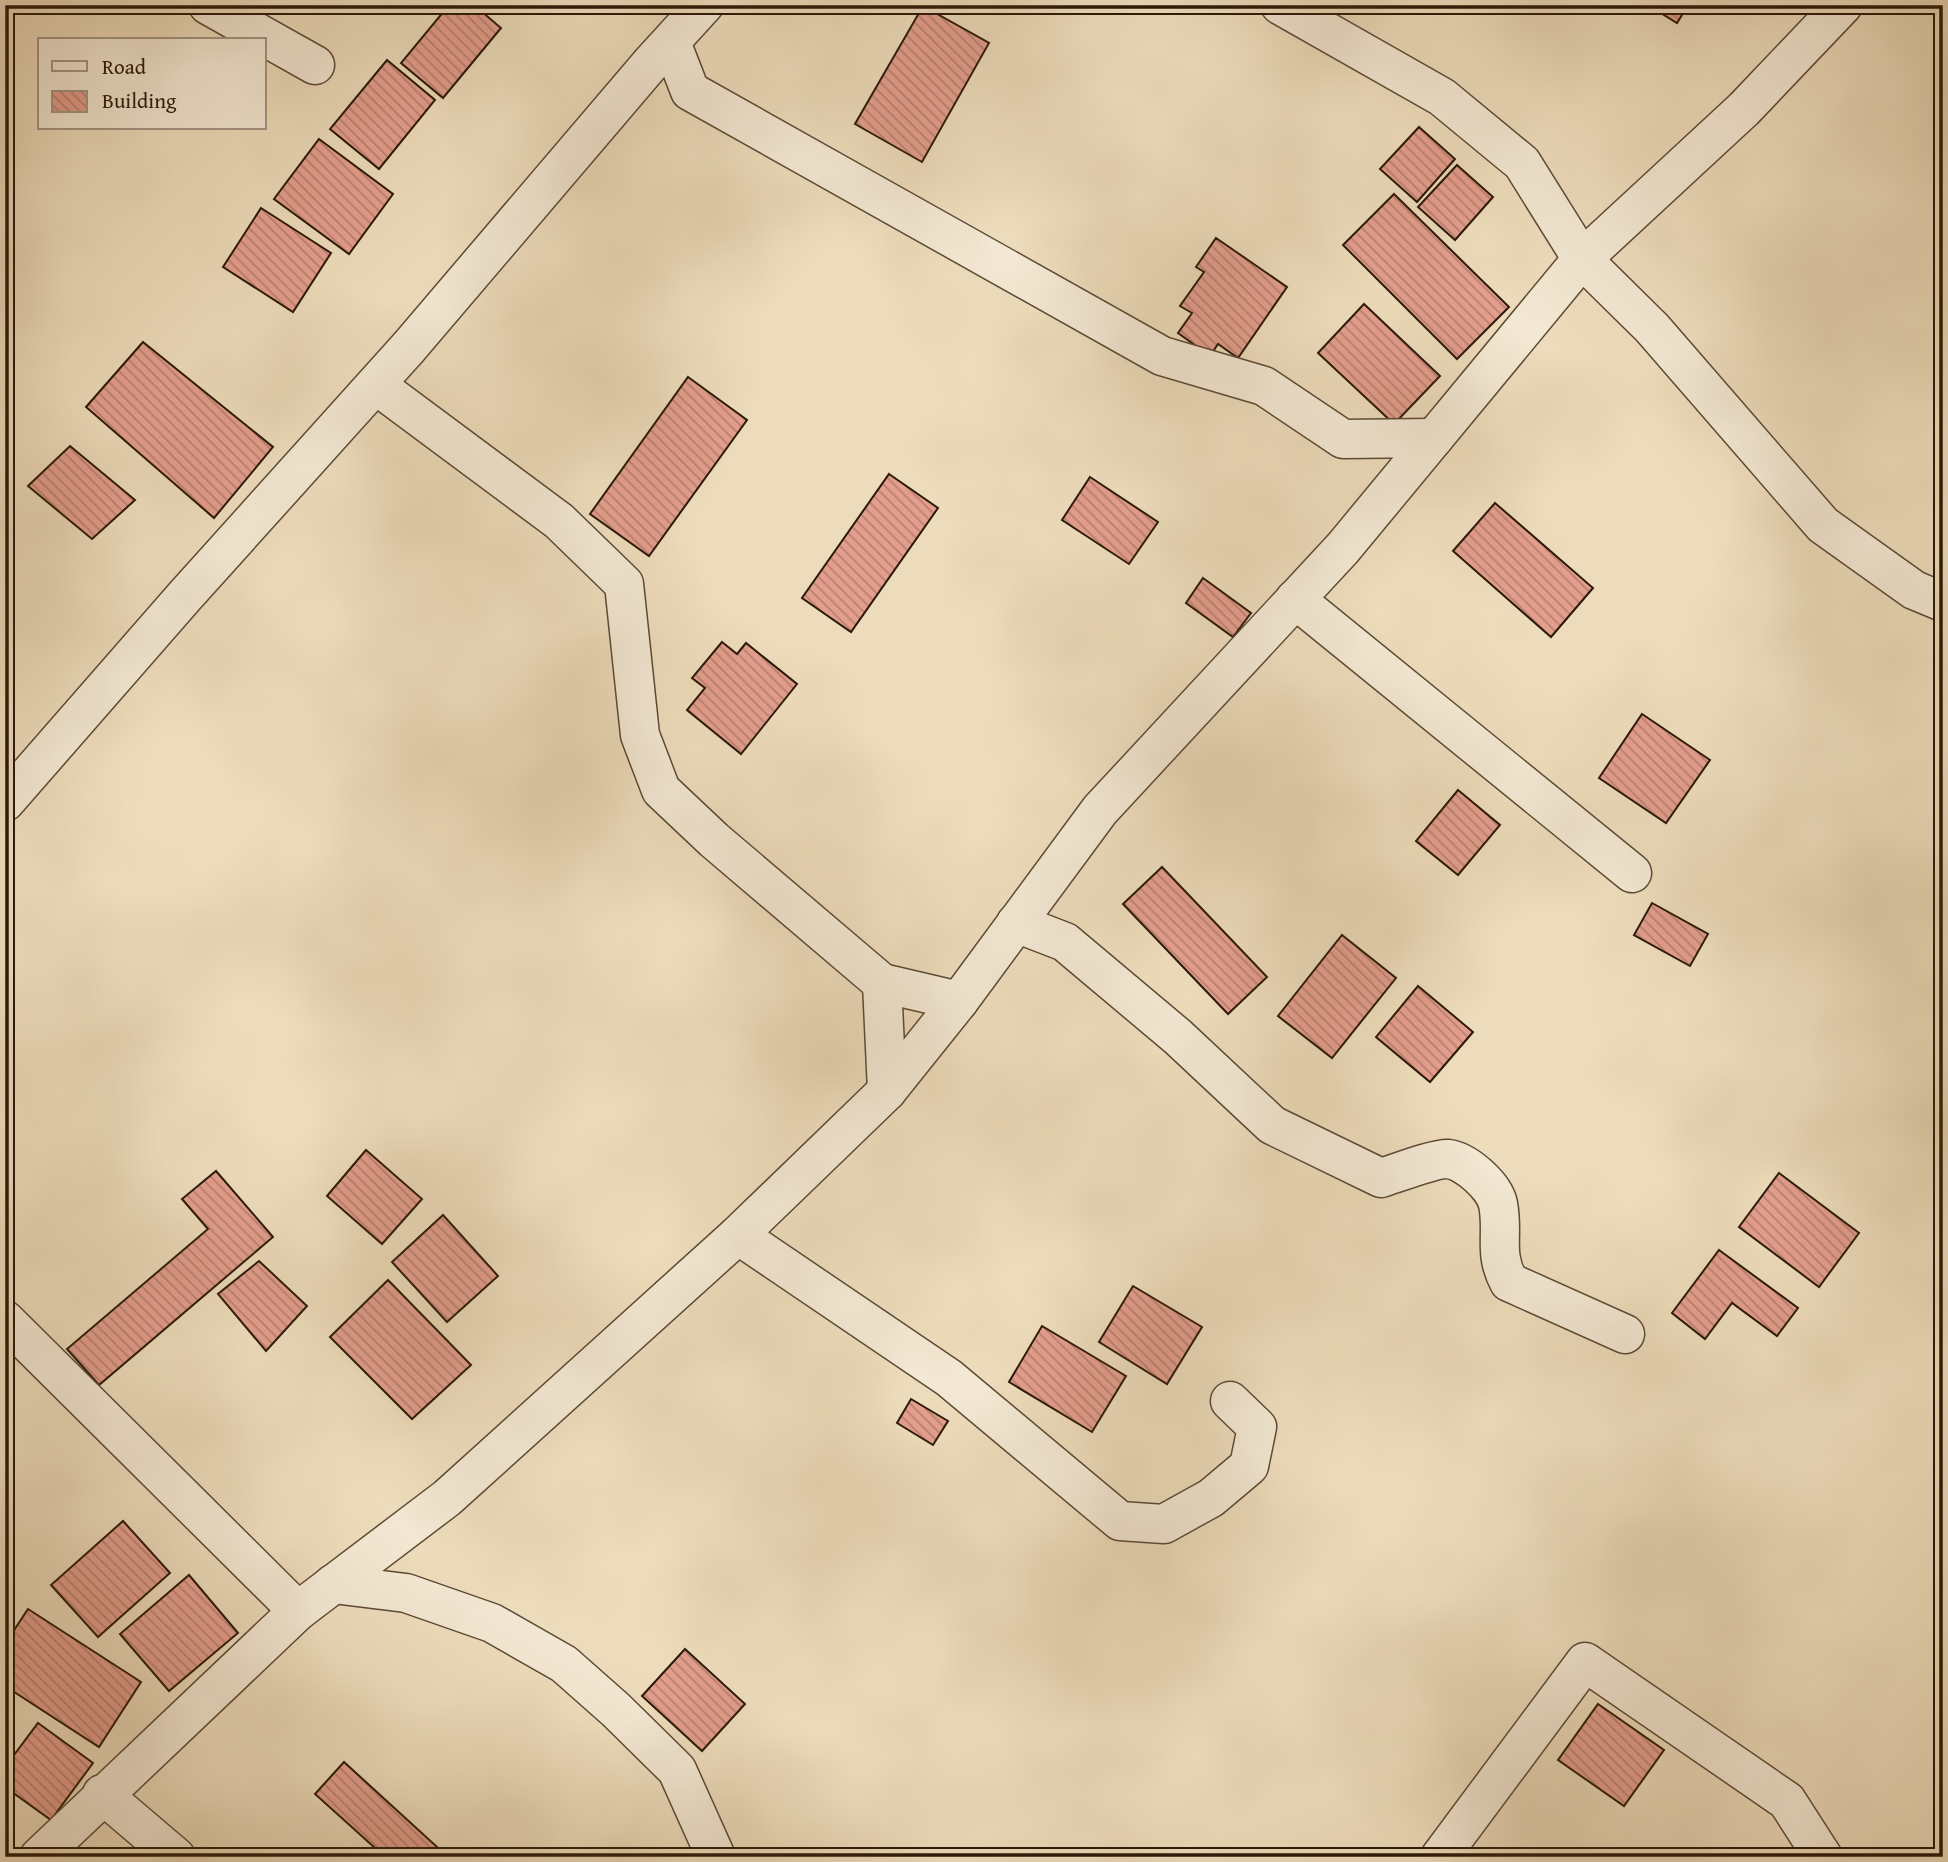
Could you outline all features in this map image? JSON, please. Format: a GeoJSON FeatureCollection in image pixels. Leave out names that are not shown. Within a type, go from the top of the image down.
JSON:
{"type":"FeatureCollection","features":[{"type":"Feature","properties":{"kind":"street"},"geometry":{"type":"LineString","coordinates":[[208,5],[315,65]]}},
{"type":"Feature","properties":{"kind":"street"},"geometry":{"type":"LineString","coordinates":[[5,802],[184,597],[376,385],[704,5]]}},
{"type":"Feature","properties":{"kind":"street"},"geometry":{"type":"LineString","coordinates":[[1280,5],[1442,97],[1522,163],[1582,259],[1652,328],[1823,525],[1914,590],[1937,590]]}},
{"type":"Feature","properties":{"kind":"street"},"geometry":{"type":"LineString","coordinates":[[39,1857],[298,1611],[447,1498],[738,1235],[887,1091],[958,1001],[1100,810],[1343,548],[1582,259],[1744,109],[1843,5]]}},
{"type":"Feature","properties":{"kind":"street"},"geometry":{"type":"LineString","coordinates":[[671,42],[690,91],[1162,356],[1264,386],[1343,439],[1434,438]]}},
{"type":"Feature","properties":{"kind":"street"},"geometry":{"type":"LineString","coordinates":[[376,385],[559,521],[624,584],[640,735],[661,790],[715,840],[882,983],[958,1001]]}},
{"type":"Feature","properties":{"kind":"street"},"geometry":{"type":"LineString","coordinates":[[1295,599],[1632,873]]}},
{"type":"Feature","properties":{"kind":"street"},"geometry":{"type":"LineString","coordinates":[[1016,923],[1065,942],[1178,1037],[1272,1125],[1381,1178],[1448,1159],[1479,1174],[1498,1201],[1500,1265],[1509,1282],[1625,1334]]}},
{"type":"Feature","properties":{"kind":"street"},"geometry":{"type":"LineString","coordinates":[[882,983],[887,1091]]}},
{"type":"Feature","properties":{"kind":"street"},"geometry":{"type":"LineString","coordinates":[[738,1235],[949,1378],[1120,1521],[1164,1524],[1211,1498],[1249,1466],[1256,1427],[1230,1401]]}},
{"type":"Feature","properties":{"kind":"street"},"geometry":{"type":"LineString","coordinates":[[5,1321],[298,1611]]}},
{"type":"Feature","properties":{"kind":"street"},"geometry":{"type":"LineString","coordinates":[[333,1584],[406,1593],[492,1623],[564,1664],[677,1770],[716,1857]]}},
{"type":"Feature","properties":{"kind":"street"},"geometry":{"type":"LineString","coordinates":[[1440,1857],[1585,1662],[1787,1801],[1823,1857]]}},
{"type":"Feature","properties":{"kind":"street"},"geometry":{"type":"LineString","coordinates":[[103,1794],[176,1857]]}},
{"type":"Feature","properties":{"kind":"building"},"geometry":{"type":"Polygon","coordinates":[[[449,5],[474,5],[501,28],[443,98],[401,63],[449,5]]]}},
{"type":"Feature","properties":{"kind":"building"},"geometry":{"type":"Polygon","coordinates":[[[1648,5],[1688,5],[1677,23],[1648,5]]]}},
{"type":"Feature","properties":{"kind":"building"},"geometry":{"type":"Polygon","coordinates":[[[923,6],[989,43],[922,162],[855,124],[923,6]]]}},
{"type":"Feature","properties":{"kind":"building"},"geometry":{"type":"Polygon","coordinates":[[[387,60],[435,100],[379,169],[330,129],[387,60]]]}},
{"type":"Feature","properties":{"kind":"building"},"geometry":{"type":"Polygon","coordinates":[[[1419,127],[1455,159],[1417,202],[1380,169],[1419,127]]]}},
{"type":"Feature","properties":{"kind":"building"},"geometry":{"type":"Polygon","coordinates":[[[319,139],[393,194],[349,254],[274,199],[319,139]]]}},
{"type":"Feature","properties":{"kind":"building"},"geometry":{"type":"Polygon","coordinates":[[[1457,165],[1493,197],[1455,240],[1418,207],[1457,165]]]}},
{"type":"Feature","properties":{"kind":"building"},"geometry":{"type":"Polygon","coordinates":[[[1394,194],[1509,307],[1457,359],[1343,245],[1394,194]]]}},
{"type":"Feature","properties":{"kind":"building"},"geometry":{"type":"Polygon","coordinates":[[[261,208],[331,253],[293,312],[223,267],[261,208]]]}},
{"type":"Feature","properties":{"kind":"building"},"geometry":{"type":"Polygon","coordinates":[[[1216,238],[1287,287],[1238,358],[1218,344],[1210,356],[1178,333],[1192,313],[1180,306],[1204,272],[1196,267],[1216,238]]]}},
{"type":"Feature","properties":{"kind":"building"},"geometry":{"type":"Polygon","coordinates":[[[1364,304],[1440,376],[1394,424],[1318,353],[1364,304]]]}},
{"type":"Feature","properties":{"kind":"building"},"geometry":{"type":"Polygon","coordinates":[[[143,342],[273,447],[214,518],[86,407],[143,342]]]}},
{"type":"Feature","properties":{"kind":"building"},"geometry":{"type":"Polygon","coordinates":[[[688,377],[747,420],[649,556],[590,514],[688,377]]]}},
{"type":"Feature","properties":{"kind":"building"},"geometry":{"type":"Polygon","coordinates":[[[70,446],[135,500],[92,539],[28,486],[70,446]]]}},
{"type":"Feature","properties":{"kind":"building"},"geometry":{"type":"Polygon","coordinates":[[[889,474],[938,508],[851,632],[802,598],[889,474]]]}},
{"type":"Feature","properties":{"kind":"building"},"geometry":{"type":"Polygon","coordinates":[[[1090,477],[1158,522],[1129,564],[1062,520],[1090,477]]]}},
{"type":"Feature","properties":{"kind":"building"},"geometry":{"type":"Polygon","coordinates":[[[1495,503],[1593,588],[1551,637],[1453,551],[1495,503]]]}},
{"type":"Feature","properties":{"kind":"building"},"geometry":{"type":"Polygon","coordinates":[[[1203,578],[1251,613],[1233,637],[1186,603],[1203,578]]]}},
{"type":"Feature","properties":{"kind":"building"},"geometry":{"type":"Polygon","coordinates":[[[722,642],[737,654],[746,643],[797,684],[741,754],[687,710],[705,688],[692,678],[722,642]]]}},
{"type":"Feature","properties":{"kind":"building"},"geometry":{"type":"Polygon","coordinates":[[[1642,714],[1710,760],[1666,823],[1599,778],[1642,714]]]}},
{"type":"Feature","properties":{"kind":"building"},"geometry":{"type":"Polygon","coordinates":[[[1458,790],[1500,825],[1458,875],[1416,841],[1458,790]]]}},
{"type":"Feature","properties":{"kind":"building"},"geometry":{"type":"Polygon","coordinates":[[[1162,867],[1267,977],[1228,1014],[1123,904],[1162,867]]]}},
{"type":"Feature","properties":{"kind":"building"},"geometry":{"type":"Polygon","coordinates":[[[1652,903],[1708,934],[1690,966],[1634,935],[1652,903]]]}},
{"type":"Feature","properties":{"kind":"building"},"geometry":{"type":"Polygon","coordinates":[[[1342,935],[1396,978],[1332,1058],[1278,1016],[1342,935]]]}},
{"type":"Feature","properties":{"kind":"building"},"geometry":{"type":"Polygon","coordinates":[[[1418,986],[1473,1032],[1430,1082],[1376,1037],[1418,986]]]}},
{"type":"Feature","properties":{"kind":"building"},"geometry":{"type":"Polygon","coordinates":[[[366,1150],[422,1199],[382,1244],[327,1196],[366,1150]]]}},
{"type":"Feature","properties":{"kind":"building"},"geometry":{"type":"Polygon","coordinates":[[[216,1171],[273,1237],[99,1385],[67,1349],[208,1229],[182,1199],[216,1171]]]}},
{"type":"Feature","properties":{"kind":"building"},"geometry":{"type":"Polygon","coordinates":[[[1779,1173],[1859,1233],[1819,1287],[1739,1227],[1779,1173]]]}},
{"type":"Feature","properties":{"kind":"building"},"geometry":{"type":"Polygon","coordinates":[[[443,1215],[498,1276],[447,1322],[392,1262],[443,1215]]]}},
{"type":"Feature","properties":{"kind":"building"},"geometry":{"type":"Polygon","coordinates":[[[1719,1250],[1798,1308],[1777,1336],[1732,1303],[1705,1339],[1672,1313],[1719,1250]]]}},
{"type":"Feature","properties":{"kind":"building"},"geometry":{"type":"Polygon","coordinates":[[[259,1261],[307,1306],[266,1351],[218,1294],[259,1261]]]}},
{"type":"Feature","properties":{"kind":"building"},"geometry":{"type":"Polygon","coordinates":[[[388,1280],[471,1365],[412,1419],[330,1337],[388,1280]]]}},
{"type":"Feature","properties":{"kind":"building"},"geometry":{"type":"Polygon","coordinates":[[[1133,1286],[1202,1327],[1167,1384],[1099,1342],[1133,1286]]]}},
{"type":"Feature","properties":{"kind":"building"},"geometry":{"type":"Polygon","coordinates":[[[1042,1326],[1126,1376],[1092,1432],[1009,1382],[1042,1326]]]}},
{"type":"Feature","properties":{"kind":"building"},"geometry":{"type":"Polygon","coordinates":[[[911,1399],[948,1421],[933,1445],[897,1423],[911,1399]]]}},
{"type":"Feature","properties":{"kind":"building"},"geometry":{"type":"Polygon","coordinates":[[[123,1521],[170,1573],[98,1637],[51,1585],[123,1521]]]}},
{"type":"Feature","properties":{"kind":"building"},"geometry":{"type":"Polygon","coordinates":[[[189,1575],[238,1633],[169,1691],[120,1634],[189,1575]]]}},
{"type":"Feature","properties":{"kind":"building"},"geometry":{"type":"Polygon","coordinates":[[[28,1609],[141,1682],[99,1747],[5,1686],[5,1644],[28,1609]]]}},
{"type":"Feature","properties":{"kind":"building"},"geometry":{"type":"Polygon","coordinates":[[[685,1649],[745,1704],[702,1751],[642,1696],[685,1649]]]}},
{"type":"Feature","properties":{"kind":"building"},"geometry":{"type":"Polygon","coordinates":[[[1598,1704],[1664,1750],[1624,1806],[1558,1760],[1598,1704]]]}},
{"type":"Feature","properties":{"kind":"building"},"geometry":{"type":"Polygon","coordinates":[[[38,1723],[93,1763],[51,1820],[5,1787],[5,1767],[38,1723]]]}},
{"type":"Feature","properties":{"kind":"building"},"geometry":{"type":"Polygon","coordinates":[[[5,1735],[14,1743],[5,1753],[5,1735]]]}},
{"type":"Feature","properties":{"kind":"building"},"geometry":{"type":"Polygon","coordinates":[[[344,1762],[448,1857],[385,1857],[315,1794],[344,1762]]]}}]}
